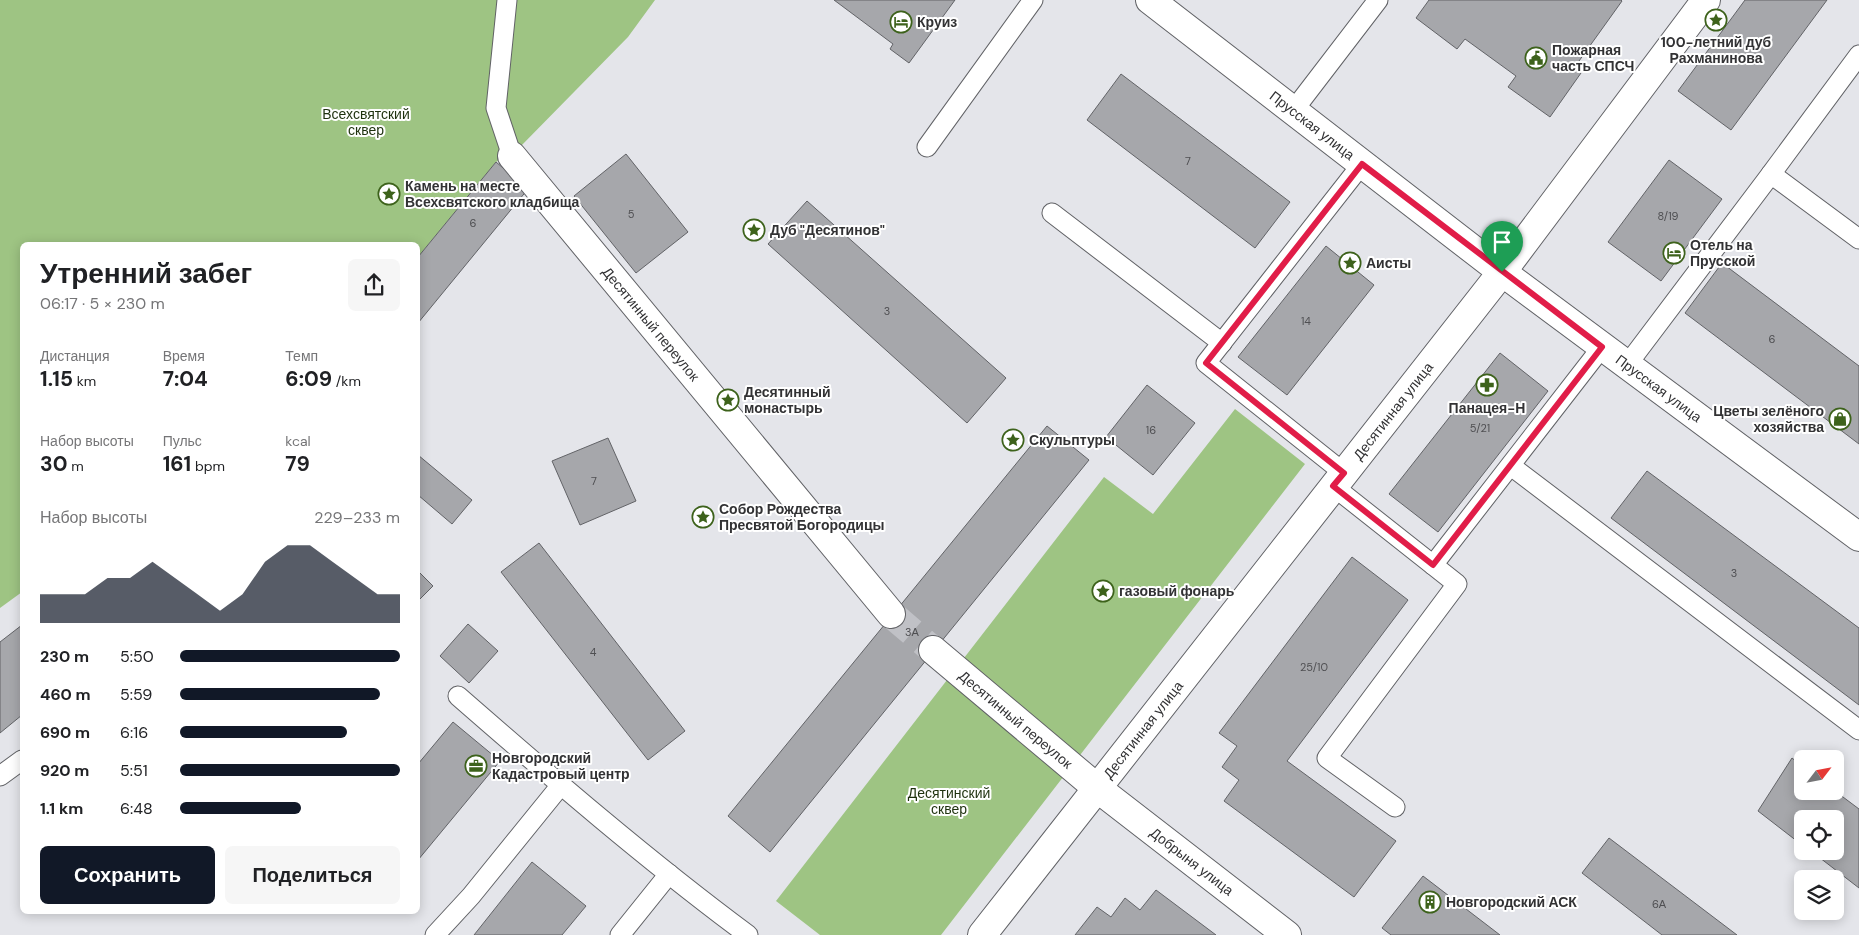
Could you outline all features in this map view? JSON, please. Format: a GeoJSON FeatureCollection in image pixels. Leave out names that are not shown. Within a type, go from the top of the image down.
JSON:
{"type":"FeatureCollection","features":[{"type":"Feature","properties":{"kind":"street","name":"Прусская улица"},"geometry":{"type":"LineString","coordinates":[[1150,0],[1502,272],[1859,537]]}},
{"type":"Feature","properties":{"kind":"street","name":"Десятинная улица"},"geometry":{"type":"LineString","coordinates":[[982,935],[1502,272],[1706,0]]}},
{"type":"Feature","properties":{"kind":"street","name":"Десятинный переулок"},"geometry":{"type":"LineString","coordinates":[[512,156],[891,614]]}},
{"type":"Feature","properties":{"kind":"street","name":"Десятинный переулок"},"geometry":{"type":"LineString","coordinates":[[934,650],[1097,788]]}},
{"type":"Feature","properties":{"kind":"street","name":"Добрыня улица"},"geometry":{"type":"LineString","coordinates":[[1097,788],[1287,935]]}},
{"type":"Feature","properties":{"kind":"lane","name":"Десятинный переулок"},"geometry":{"type":"LineString","coordinates":[[507,0],[496,108],[512,156]]}},
{"type":"Feature","properties":{"kind":"lane"},"geometry":{"type":"LineString","coordinates":[[927,147],[1033,0]]}},
{"type":"Feature","properties":{"kind":"lane"},"geometry":{"type":"LineString","coordinates":[[1293,111],[1378,0]]}},
{"type":"Feature","properties":{"kind":"lane"},"geometry":{"type":"LineString","coordinates":[[1628,365],[1859,55]]}},
{"type":"Feature","properties":{"kind":"lane"},"geometry":{"type":"LineString","coordinates":[[1362,164],[1206,363],[1433,565],[1457,584],[1327,758],[1395,807]]}},
{"type":"Feature","properties":{"kind":"lane"},"geometry":{"type":"LineString","coordinates":[[1771,174],[1859,239]]}},
{"type":"Feature","properties":{"kind":"lane"},"geometry":{"type":"LineString","coordinates":[[1052,213],[1222,343]]}},
{"type":"Feature","properties":{"kind":"lane"},"geometry":{"type":"LineString","coordinates":[[1433,565],[1602,347]]}},
{"type":"Feature","properties":{"kind":"lane"},"geometry":{"type":"LineString","coordinates":[[1511,466],[1859,730]]}},
{"type":"Feature","properties":{"kind":"lane"},"geometry":{"type":"LineString","coordinates":[[458,696],[561,786],[668,874],[748,935]]}},
{"type":"Feature","properties":{"kind":"lane"},"geometry":{"type":"LineString","coordinates":[[0,776],[20,761]]}},
{"type":"Feature","properties":{"kind":"lane"},"geometry":{"type":"LineString","coordinates":[[436,935],[471,896],[561,786]]}},
{"type":"Feature","properties":{"kind":"lane"},"geometry":{"type":"LineString","coordinates":[[620,935],[668,874]]}},
{"type":"Feature","properties":{"kind":"green space","name":"Всехсвятский сквер"},"geometry":{"type":"Polygon","coordinates":[[[0,0],[655,0],[628,37],[520,147],[496,162],[420,255],[420,242],[20,242],[20,593],[0,608],[0,0]]]}},
{"type":"Feature","properties":{"kind":"green space","name":"Десятинский сквер"},"geometry":{"type":"Polygon","coordinates":[[[1235,409],[1305,464],[941,935],[820,935],[776,901],[1104,477],[1153,514],[1235,409]]]}},
{"type":"Feature","properties":{"kind":"building","name":"Круиз"},"geometry":{"type":"Polygon","coordinates":[[[834,0],[955,0],[909,63],[890,49],[893,44],[834,0]]]}},
{"type":"Feature","properties":{"kind":"building","name":"Пожарная часть СПСЧ"},"geometry":{"type":"Polygon","coordinates":[[[1429,0],[1622,1],[1574,68],[1581,73],[1550,117],[1508,87],[1516,76],[1465,39],[1457,49],[1416,18],[1429,0]]]}},
{"type":"Feature","properties":{"kind":"building"},"geometry":{"type":"Polygon","coordinates":[[[1745,0],[1827,0],[1731,130],[1678,91],[1745,0]]]}},
{"type":"Feature","properties":{"kind":"building"},"geometry":{"type":"Polygon","coordinates":[[[1121,74],[1290,202],[1255,248],[1087,120],[1121,74]]]}},
{"type":"Feature","properties":{"kind":"building"},"geometry":{"type":"Polygon","coordinates":[[[626,154],[688,232],[636,273],[574,196],[626,154]]]}},
{"type":"Feature","properties":{"kind":"building"},"geometry":{"type":"Polygon","coordinates":[[[1669,160],[1722,199],[1661,281],[1608,242],[1669,160]]]}},
{"type":"Feature","properties":{"kind":"building"},"geometry":{"type":"Polygon","coordinates":[[[496,162],[528,189],[420,321],[420,255],[496,162]]]}},
{"type":"Feature","properties":{"kind":"building"},"geometry":{"type":"Polygon","coordinates":[[[807,201],[1006,378],[967,423],[768,244],[807,201]]]}},
{"type":"Feature","properties":{"kind":"building"},"geometry":{"type":"Polygon","coordinates":[[[1326,246],[1374,285],[1287,395],[1238,357],[1326,246]]]}},
{"type":"Feature","properties":{"kind":"building"},"geometry":{"type":"Polygon","coordinates":[[[1722,263],[1859,366],[1859,444],[1685,313],[1722,263]]]}},
{"type":"Feature","properties":{"kind":"building"},"geometry":{"type":"Polygon","coordinates":[[[1500,353],[1548,391],[1438,532],[1389,494],[1500,353]]]}},
{"type":"Feature","properties":{"kind":"building"},"geometry":{"type":"Polygon","coordinates":[[[1147,385],[1195,423],[1153,475],[1106,437],[1147,385]]]}},
{"type":"Feature","properties":{"kind":"building"},"geometry":{"type":"Polygon","coordinates":[[[1047,426],[1089,460],[770,852],[728,816],[1047,426]]]}},
{"type":"Feature","properties":{"kind":"building"},"geometry":{"type":"Polygon","coordinates":[[[608,438],[636,501],[580,525],[552,461],[608,438]]]}},
{"type":"Feature","properties":{"kind":"building"},"geometry":{"type":"Polygon","coordinates":[[[420,457],[472,500],[452,524],[420,497],[420,457]]]}},
{"type":"Feature","properties":{"kind":"building"},"geometry":{"type":"Polygon","coordinates":[[[1647,471],[1859,628],[1859,705],[1611,518],[1647,471]]]}},
{"type":"Feature","properties":{"kind":"building"},"geometry":{"type":"Polygon","coordinates":[[[539,543],[685,731],[648,760],[501,572],[539,543]]]}},
{"type":"Feature","properties":{"kind":"building"},"geometry":{"type":"Polygon","coordinates":[[[1352,557],[1408,600],[1287,761],[1396,841],[1354,897],[1224,801],[1239,780],[1222,767],[1237,746],[1219,733],[1352,557]]]}},
{"type":"Feature","properties":{"kind":"building"},"geometry":{"type":"Polygon","coordinates":[[[420,573],[433,586],[420,599],[420,573]]]}},
{"type":"Feature","properties":{"kind":"building"},"geometry":{"type":"Polygon","coordinates":[[[468,624],[498,651],[469,683],[440,656],[468,624]]]}},
{"type":"Feature","properties":{"kind":"building"},"geometry":{"type":"Polygon","coordinates":[[[20,627],[20,717],[0,733],[0,642],[20,627]]]}},
{"type":"Feature","properties":{"kind":"building"},"geometry":{"type":"Polygon","coordinates":[[[453,722],[500,761],[420,858],[420,762],[453,722]]]}},
{"type":"Feature","properties":{"kind":"building"},"geometry":{"type":"Polygon","coordinates":[[[1792,758],[1794,760],[1794,800],[1844,800],[1844,798],[1859,809],[1859,888],[1844,876],[1844,870],[1836,870],[1823,860],[1844,860],[1844,810],[1794,810],[1794,839],[1758,811],[1792,758]]]}},
{"type":"Feature","properties":{"kind":"building"},"geometry":{"type":"Polygon","coordinates":[[[1609,838],[1737,935],[1662,935],[1582,873],[1609,838]]]}},
{"type":"Feature","properties":{"kind":"building"},"geometry":{"type":"Polygon","coordinates":[[[532,862],[586,906],[562,935],[474,935],[532,862]]]}},
{"type":"Feature","properties":{"kind":"building","name":"Новгородский АСК"},"geometry":{"type":"Polygon","coordinates":[[[1423,876],[1500,935],[1391,935],[1382,928],[1423,876]]]}},
{"type":"Feature","properties":{"kind":"building"},"geometry":{"type":"Polygon","coordinates":[[[1156,890],[1216,935],[1075,935],[1097,907],[1111,917],[1125,898],[1140,910],[1156,890]]]}},
{"type":"Feature","properties":{"kind":"tunnel"},"geometry":{"type":"LineString","coordinates":[[891,614],[933,650]]}},
{"type":"Feature","properties":{"kind":"place","name":"100-летний дуб Рахманинова"},"geometry":{"type":"Point","coordinates":[1716,20]}},
{"type":"Feature","properties":{"kind":"place","name":"Круиз"},"geometry":{"type":"Point","coordinates":[901,22]}},
{"type":"Feature","properties":{"kind":"place","name":"Пожарная часть СПСЧ"},"geometry":{"type":"Point","coordinates":[1536,58]}},
{"type":"Feature","properties":{"kind":"place","name":"Камень на месте Всехсвятского кладбища"},"geometry":{"type":"Point","coordinates":[389,194]}},
{"type":"Feature","properties":{"kind":"place","name":"Дуб \"Десятинов\""},"geometry":{"type":"Point","coordinates":[754,230]}},
{"type":"Feature","properties":{"kind":"place","name":"Отель на Прусской"},"geometry":{"type":"Point","coordinates":[1674,253]}},
{"type":"Feature","properties":{"kind":"place","name":"Аисты"},"geometry":{"type":"Point","coordinates":[1350,263]}},
{"type":"Feature","properties":{"kind":"place","name":"Панацея-Н"},"geometry":{"type":"Point","coordinates":[1487,385]}},
{"type":"Feature","properties":{"kind":"place","name":"Десятинный монастырь"},"geometry":{"type":"Point","coordinates":[728,400]}},
{"type":"Feature","properties":{"kind":"place","name":"Цветы зелёного хозяйства"},"geometry":{"type":"Point","coordinates":[1840,419]}},
{"type":"Feature","properties":{"kind":"place","name":"Скульптуры"},"geometry":{"type":"Point","coordinates":[1013,440]}},
{"type":"Feature","properties":{"kind":"place","name":"Собор Рождества Пресвятой Богородицы"},"geometry":{"type":"Point","coordinates":[703,517]}},
{"type":"Feature","properties":{"kind":"place","name":"газовый фонарь"},"geometry":{"type":"Point","coordinates":[1103,591]}},
{"type":"Feature","properties":{"kind":"place","name":"Новгородский Кадастровый центр"},"geometry":{"type":"Point","coordinates":[476,766]}},
{"type":"Feature","properties":{"kind":"place","name":"Новгородский АСК"},"geometry":{"type":"Point","coordinates":[1430,902]}},
{"type":"Feature","properties":{"kind":"route"},"geometry":{"type":"LineString","coordinates":[[1362,164],[1502,272],[1602,347],[1433,565],[1333,486],[1344,473],[1206,363],[1362,164]]}}]}
